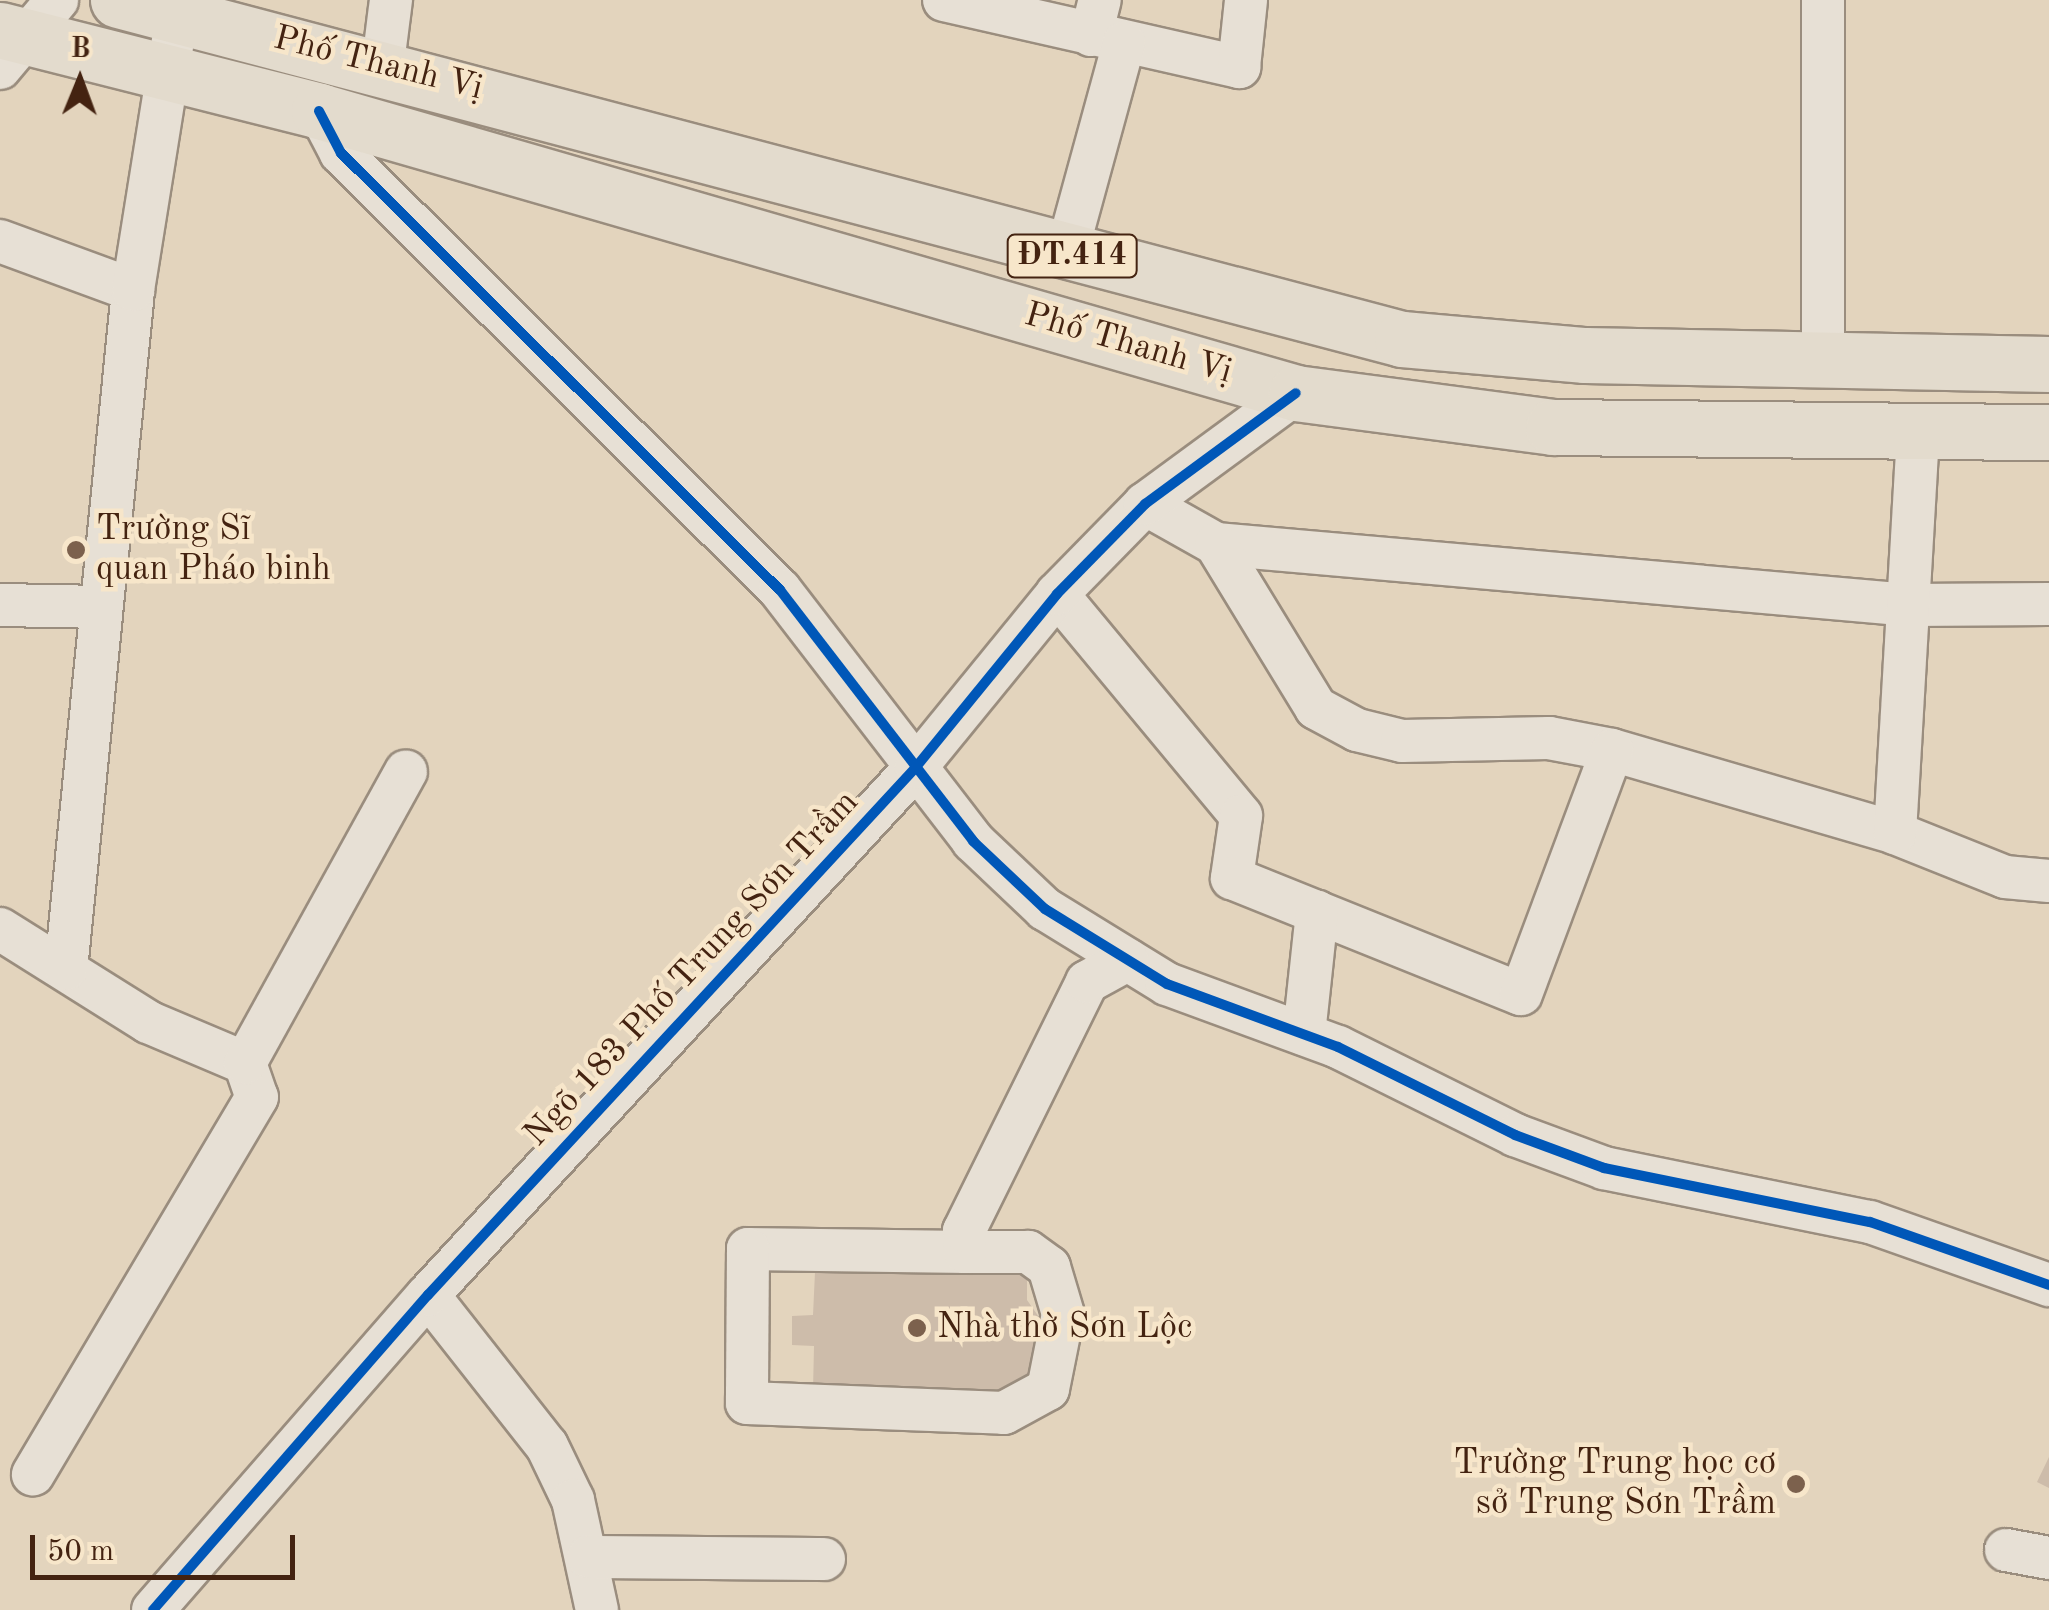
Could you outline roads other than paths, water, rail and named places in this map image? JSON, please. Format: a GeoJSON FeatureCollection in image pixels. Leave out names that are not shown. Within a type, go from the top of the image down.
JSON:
{"type":"FeatureCollection","features":[{"type":"Feature","properties":{"kind":"main road","name":"Phố Thanh Vị"},"geometry":{"type":"LineString","coordinates":[[118,0],[382,62],[1066,255],[1402,339],[1824,364],[2049,364]]}},
{"type":"Feature","properties":{"kind":"main road","name":"Phố Thanh Vị"},"geometry":{"type":"LineString","coordinates":[[21,34],[166,77],[319,111],[1296,393],[1553,427],[1918,435],[2049,432]]}},
{"type":"Feature","properties":{"kind":"street"},"geometry":{"type":"LineString","coordinates":[[382,62],[391,0]]}},
{"type":"Feature","properties":{"kind":"street"},"geometry":{"type":"LineString","coordinates":[[944,0],[1105,26],[1239,67],[1246,0]]}},
{"type":"Feature","properties":{"kind":"street"},"geometry":{"type":"LineString","coordinates":[[1822,0],[1824,364]]}},
{"type":"Feature","properties":{"kind":"street"},"geometry":{"type":"LineString","coordinates":[[66,969],[133,290],[177,14]]}},
{"type":"Feature","properties":{"kind":"street"},"geometry":{"type":"LineString","coordinates":[[1066,255],[1105,26]]}},
{"type":"Feature","properties":{"kind":"street"},"geometry":{"type":"LineString","coordinates":[[319,111],[341,152],[780,590],[973,842],[1045,909],[1127,960],[1604,1168],[1870,1222],[2049,1286]]}},
{"type":"Feature","properties":{"kind":"street"},"geometry":{"type":"LineString","coordinates":[[0,241],[133,290]]}},
{"type":"Feature","properties":{"kind":"street","name":"Ngõ 183 Phố Trung Sơn Trầm"},"geometry":{"type":"LineString","coordinates":[[154,1610],[428,1295],[916,767],[1057,594],[1145,504],[1296,393]]}},
{"type":"Feature","properties":{"kind":"street"},"geometry":{"type":"LineString","coordinates":[[1895,834],[1918,435]]}},
{"type":"Feature","properties":{"kind":"street"},"geometry":{"type":"LineString","coordinates":[[1145,504],[1216,544],[1911,604],[2049,604]]}},
{"type":"Feature","properties":{"kind":"street"},"geometry":{"type":"LineString","coordinates":[[1216,544],[1316,708],[1357,730],[1402,741],[1550,738],[1612,750],[1895,834],[2005,876],[2049,881]]}},
{"type":"Feature","properties":{"kind":"street"},"geometry":{"type":"LineString","coordinates":[[1057,594],[1241,816],[1232,878],[1521,994],[1612,750]]}},
{"type":"Feature","properties":{"kind":"street"},"geometry":{"type":"LineString","coordinates":[[0,606],[101,607]]}},
{"type":"Feature","properties":{"kind":"street"},"geometry":{"type":"LineString","coordinates":[[33,1475],[236,1146],[257,1098],[245,1063],[406,772]]}},
{"type":"Feature","properties":{"kind":"street"},"geometry":{"type":"LineString","coordinates":[[1304,1034],[1316,912]]}},
{"type":"Feature","properties":{"kind":"street"},"geometry":{"type":"LineString","coordinates":[[0,930],[148,1022],[245,1063]]}},
{"type":"Feature","properties":{"kind":"street"},"geometry":{"type":"LineString","coordinates":[[965,1252],[964,1230],[1087,982],[1127,960]]}},
{"type":"Feature","properties":{"kind":"street"},"geometry":{"type":"LineString","coordinates":[[748,1249],[965,1252],[1028,1252],[1060,1289],[1058,1360],[1048,1389],[1029,1404],[1004,1412],[747,1404],[748,1249]]}},
{"type":"Feature","properties":{"kind":"street"},"geometry":{"type":"LineString","coordinates":[[428,1295],[547,1446],[588,1557],[597,1610]]}},
{"type":"Feature","properties":{"kind":"street"},"geometry":{"type":"LineString","coordinates":[[2006,1550],[2049,1558]]}},
{"type":"Feature","properties":{"kind":"street"},"geometry":{"type":"LineString","coordinates":[[588,1557],[824,1559]]}},
{"type":"Feature","properties":{"kind":"place","name":"Trường Sĩ quan Pháo binh"},"geometry":{"type":"Point","coordinates":[76,550]}},
{"type":"Feature","properties":{"kind":"place","name":"Nhà thờ Sơn Lộc"},"geometry":{"type":"Point","coordinates":[917,1328]}},
{"type":"Feature","properties":{"kind":"place","name":"Trường Trung học cơ sở Trung Sơn Trầm"},"geometry":{"type":"Point","coordinates":[1796,1484]}}]}
